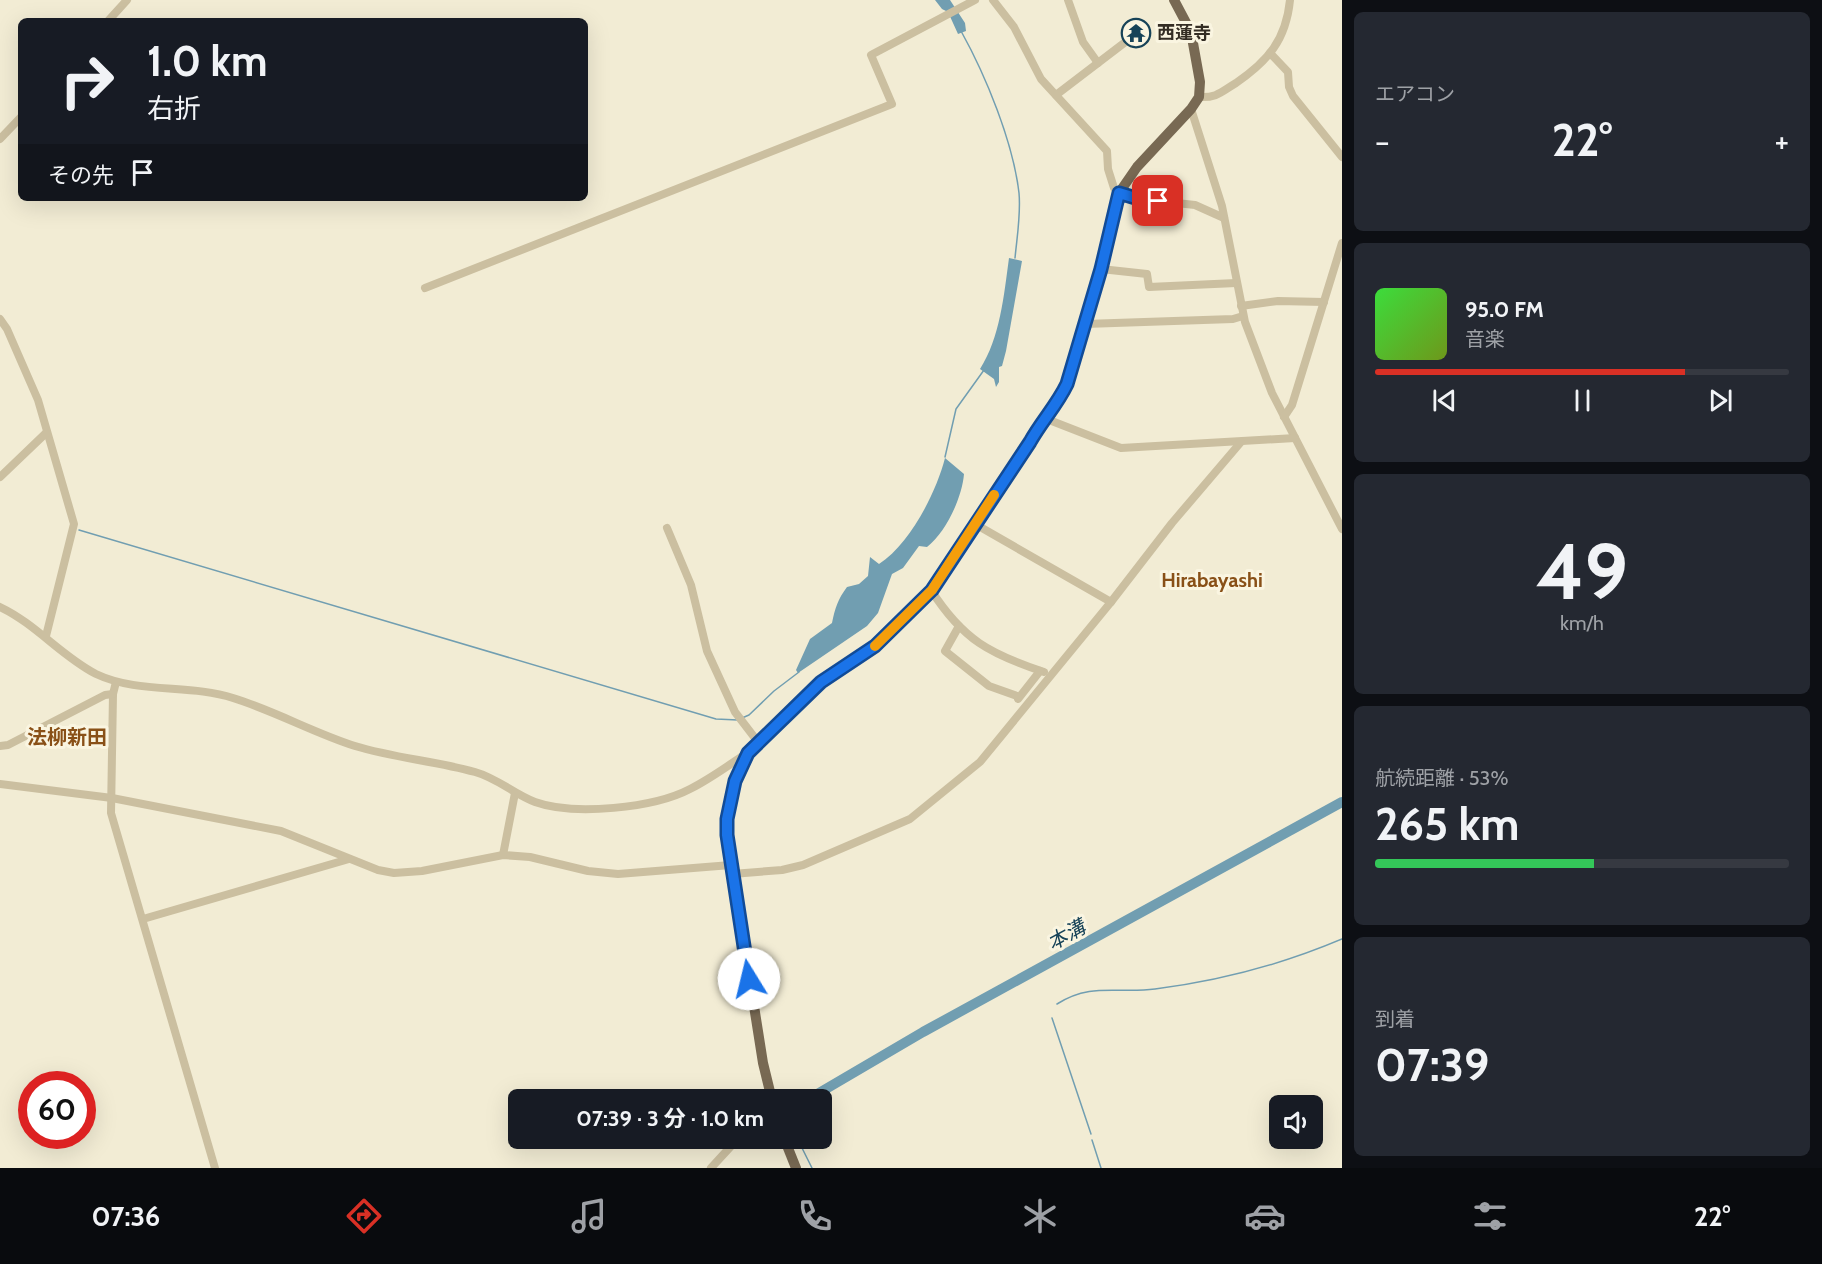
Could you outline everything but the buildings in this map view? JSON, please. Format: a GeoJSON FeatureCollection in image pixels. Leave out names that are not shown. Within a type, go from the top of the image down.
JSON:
{"type":"FeatureCollection","features":[{"type":"Feature","properties":{"kind":"main road"},"geometry":{"type":"LineString","coordinates":[[769,1089],[731,869],[727,819],[735,781],[748,753],[758,742],[821,682],[875,646],[932,590],[1044,418],[1060,398],[1067,384],[1101,269],[1119,193],[1137,167],[1191,109],[1199,97],[1200,82],[1191,32],[1174,0]]}},
{"type":"Feature","properties":{"kind":"main road"},"geometry":{"type":"LineString","coordinates":[[788,1149],[796,1168]]}},
{"type":"Feature","properties":{"kind":"street"},"geometry":{"type":"LineString","coordinates":[[111,18],[127,0]]}},
{"type":"Feature","properties":{"kind":"street"},"geometry":{"type":"LineString","coordinates":[[425,288],[892,104],[871,55],[975,0]]}},
{"type":"Feature","properties":{"kind":"street"},"geometry":{"type":"LineString","coordinates":[[993,0],[1014,27],[1041,79],[1107,151],[1108,169],[1114,188],[1119,193],[1139,199],[1195,205],[1224,218]]}},
{"type":"Feature","properties":{"kind":"street"},"geometry":{"type":"LineString","coordinates":[[1068,0],[1083,42],[1098,63]]}},
{"type":"Feature","properties":{"kind":"street"},"geometry":{"type":"LineString","coordinates":[[1199,97],[1214,98],[1259,67],[1282,31],[1290,0]]}},
{"type":"Feature","properties":{"kind":"street"},"geometry":{"type":"LineString","coordinates":[[1056,95],[1128,40]]}},
{"type":"Feature","properties":{"kind":"street"},"geometry":{"type":"LineString","coordinates":[[1270,53],[1288,72],[1289,87],[1293,96],[1342,157]]}},
{"type":"Feature","properties":{"kind":"street"},"geometry":{"type":"LineString","coordinates":[[1191,109],[1224,218],[1243,316],[1272,393],[1342,529]]}},
{"type":"Feature","properties":{"kind":"street"},"geometry":{"type":"LineString","coordinates":[[0,140],[18,120]]}},
{"type":"Feature","properties":{"kind":"street"},"geometry":{"type":"LineString","coordinates":[[1284,417],[1292,405],[1340,257],[1342,243]]}},
{"type":"Feature","properties":{"kind":"street"},"geometry":{"type":"LineString","coordinates":[[1101,269],[1147,274],[1149,286],[1236,284]]}},
{"type":"Feature","properties":{"kind":"street"},"geometry":{"type":"LineString","coordinates":[[1241,306],[1278,301],[1324,302]]}},
{"type":"Feature","properties":{"kind":"street"},"geometry":{"type":"LineString","coordinates":[[1085,324],[1233,319],[1243,316]]}},
{"type":"Feature","properties":{"kind":"street"},"geometry":{"type":"LineString","coordinates":[[0,319],[7,329],[38,400],[74,524],[46,636]]}},
{"type":"Feature","properties":{"kind":"street"},"geometry":{"type":"LineString","coordinates":[[1044,418],[1121,448],[1295,438]]}},
{"type":"Feature","properties":{"kind":"street"},"geometry":{"type":"LineString","coordinates":[[0,477],[46,433]]}},
{"type":"Feature","properties":{"kind":"street"},"geometry":{"type":"LineString","coordinates":[[0,784],[112,798],[281,831],[378,870],[394,873],[422,871],[502,855],[530,857],[588,871],[618,874],[731,869],[782,870],[802,865],[910,819],[980,762],[1240,442]]}},
{"type":"Feature","properties":{"kind":"street"},"geometry":{"type":"LineString","coordinates":[[975,524],[1112,602]]}},
{"type":"Feature","properties":{"kind":"street"},"geometry":{"type":"LineString","coordinates":[[667,528],[693,593],[699,627],[707,651],[735,712],[758,742]]}},
{"type":"Feature","properties":{"kind":"street"},"geometry":{"type":"LineString","coordinates":[[932,590],[948,615],[971,637],[1002,658],[1051,675]]}},
{"type":"Feature","properties":{"kind":"street"},"geometry":{"type":"LineString","coordinates":[[0,607],[16,614],[75,661],[96,674],[116,682],[220,694],[352,745],[476,772],[535,802],[554,806],[604,810],[655,801],[689,790],[748,753]]}},
{"type":"Feature","properties":{"kind":"street"},"geometry":{"type":"LineString","coordinates":[[959,626],[945,651],[989,686],[1017,696],[1018,699],[1040,671]]}},
{"type":"Feature","properties":{"kind":"street"},"geometry":{"type":"LineString","coordinates":[[116,682],[113,694],[111,813],[215,1168]]}},
{"type":"Feature","properties":{"kind":"street"},"geometry":{"type":"LineString","coordinates":[[0,746],[8,745],[105,695],[113,694]]}},
{"type":"Feature","properties":{"kind":"street"},"geometry":{"type":"LineString","coordinates":[[502,855],[515,793]]}},
{"type":"Feature","properties":{"kind":"street"},"geometry":{"type":"LineString","coordinates":[[143,919],[350,858]]}},
{"type":"Feature","properties":{"kind":"street"},"geometry":{"type":"LineString","coordinates":[[711,1168],[728,1149]]}},
{"type":"Feature","properties":{"kind":"water"},"geometry":{"type":"Polygon","coordinates":[[[935,0],[950,0],[965,23],[966,31],[958,34],[948,12],[942,9],[935,0]]]}},
{"type":"Feature","properties":{"kind":"water"},"geometry":{"type":"Polygon","coordinates":[[[1009,258],[1022,261],[1006,351],[1002,366],[999,367],[999,382],[996,387],[994,379],[980,369],[997,330],[1009,258]]]}},
{"type":"Feature","properties":{"kind":"water"},"geometry":{"type":"Polygon","coordinates":[[[945,458],[964,474],[956,504],[941,533],[927,547],[919,546],[903,568],[892,574],[878,613],[867,626],[798,673],[796,670],[810,639],[832,623],[837,604],[847,587],[859,584],[868,576],[870,557],[879,564],[901,544],[911,531],[935,487],[945,458]]]}},
{"type":"Feature","properties":{"kind":"waterway"},"geometry":{"type":"LineString","coordinates":[[961,31],[989,89],[1005,131],[1016,173],[1019,193],[1019,225],[1015,258]]}},
{"type":"Feature","properties":{"kind":"waterway"},"geometry":{"type":"LineString","coordinates":[[945,457],[956,409],[984,370]]}},
{"type":"Feature","properties":{"kind":"waterway"},"geometry":{"type":"LineString","coordinates":[[79,530],[716,719],[738,720]]}},
{"type":"Feature","properties":{"kind":"waterway"},"geometry":{"type":"LineString","coordinates":[[742,718],[749,715],[774,691],[799,672]]}},
{"type":"Feature","properties":{"kind":"waterway","name":"本溝"},"geometry":{"type":"LineString","coordinates":[[826,1089],[923,1032],[1342,802]]}},
{"type":"Feature","properties":{"kind":"waterway"},"geometry":{"type":"LineString","coordinates":[[1057,1004],[1069,997],[1093,991],[1155,989],[1227,976],[1274,964],[1342,939]]}},
{"type":"Feature","properties":{"kind":"waterway"},"geometry":{"type":"LineString","coordinates":[[1052,1018],[1091,1134]]}},
{"type":"Feature","properties":{"kind":"waterway"},"geometry":{"type":"LineString","coordinates":[[1092,1140],[1101,1168]]}},
{"type":"Feature","properties":{"kind":"waterway"},"geometry":{"type":"LineString","coordinates":[[802,1149],[812,1168]]}},
{"type":"Feature","properties":{"kind":"slow traffic"},"geometry":{"type":"LineString","coordinates":[[875,646],[932,590],[994,495]]}},
{"type":"Feature","properties":{"kind":"place","name":"西蓮寺"},"geometry":{"type":"Point","coordinates":[1136,33]}},
{"type":"Feature","properties":{"kind":"district","name":"Hirabayashi"},"geometry":{"type":"Point","coordinates":[1212,580]}},
{"type":"Feature","properties":{"kind":"district","name":"法柳新田"},"geometry":{"type":"Point","coordinates":[67,737]}},
{"type":"Feature","properties":{"kind":"route"},"geometry":{"type":"LineString","coordinates":[[749,979],[727,835],[730,798],[748,753],[821,682],[875,646],[932,590],[1044,418],[1060,398],[1067,384],[1101,269],[1119,193],[1139,199],[1158,201]]}}]}
